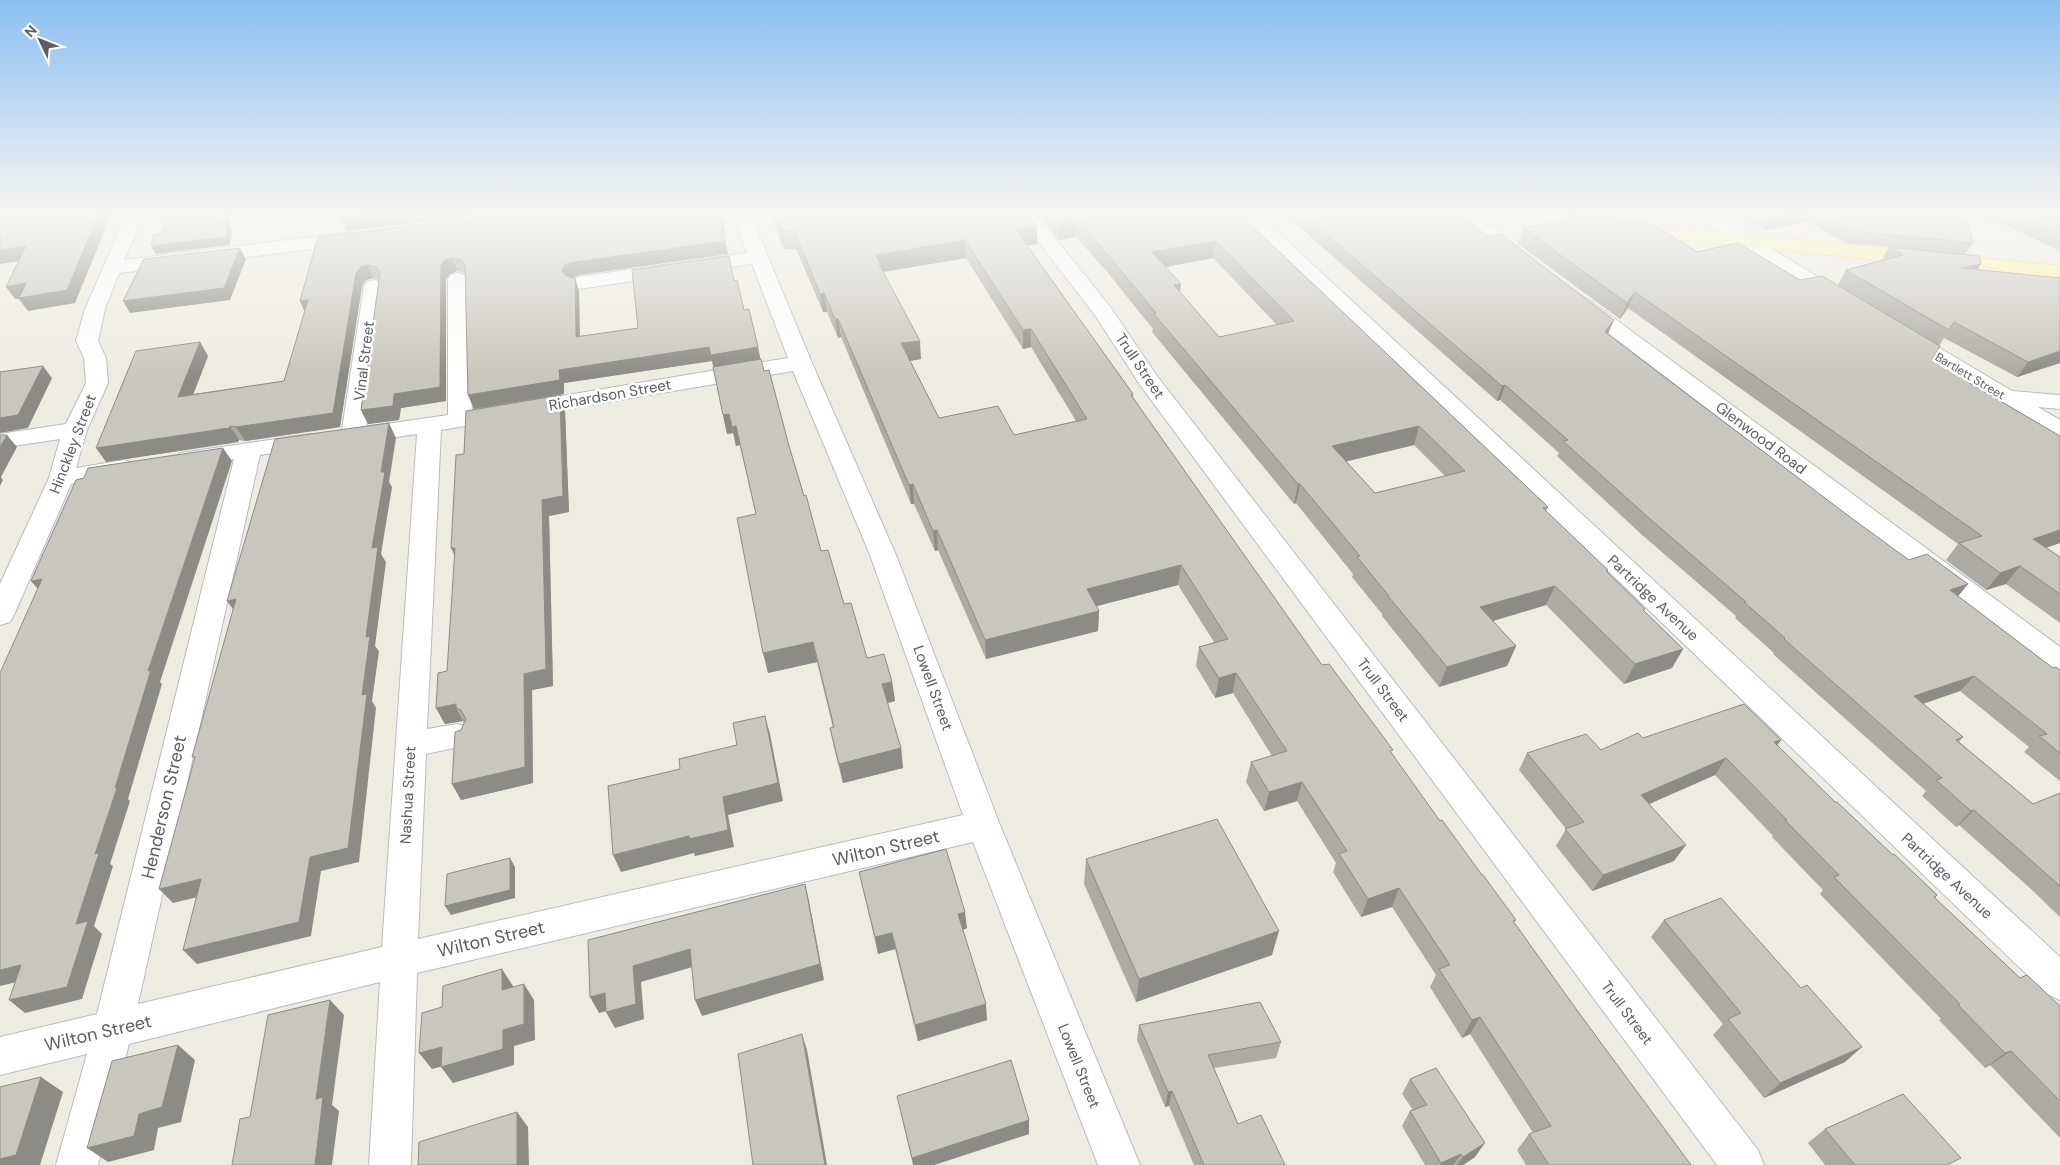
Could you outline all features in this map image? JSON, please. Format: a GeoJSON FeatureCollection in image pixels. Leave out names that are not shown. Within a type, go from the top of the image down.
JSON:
{"type":"FeatureCollection","features":[{"type":"Feature","properties":{"kind":"main road"},"geometry":{"type":"LineString","coordinates":[[2014,267],[2060,272]]}},
{"type":"Feature","properties":{"kind":"street"},"geometry":{"type":"LineString","coordinates":[[111,268],[116,267]]}},
{"type":"Feature","properties":{"kind":"street"},"geometry":{"type":"LineString","coordinates":[[578,283],[691,267]]}},
{"type":"Feature","properties":{"kind":"street","name":"Lowell Street"},"geometry":{"type":"LineString","coordinates":[[763,267],[801,363],[883,555],[984,825],[1119,1165]]}},
{"type":"Feature","properties":{"kind":"street","name":"Trull Street"},"geometry":{"type":"LineString","coordinates":[[1068,267],[1104,312],[1148,380],[1743,1165]]}},
{"type":"Feature","properties":{"kind":"street","name":"Partridge Avenue"},"geometry":{"type":"LineString","coordinates":[[1304,267],[2060,982]]}},
{"type":"Feature","properties":{"kind":"street"},"geometry":{"type":"LineString","coordinates":[[1788,267],[1861,311]]}},
{"type":"Feature","properties":{"kind":"street","name":"Hinckley Street"},"geometry":{"type":"LineString","coordinates":[[0,615],[8,579],[61,478],[75,430],[96,383],[95,358],[87,341],[95,309],[111,268]]}},
{"type":"Feature","properties":{"kind":"street"},"geometry":{"type":"LineString","coordinates":[[458,279],[460,420]]}},
{"type":"Feature","properties":{"kind":"street","name":"Vinal Street"},"geometry":{"type":"LineString","coordinates":[[353,436],[374,286]]}},
{"type":"Feature","properties":{"kind":"street","name":"Glenwood Road"},"geometry":{"type":"LineString","coordinates":[[1567,292],[2060,662]]}},
{"type":"Feature","properties":{"kind":"street","name":"Bartlett Street"},"geometry":{"type":"LineString","coordinates":[[1887,326],[2060,430]]}},
{"type":"Feature","properties":{"kind":"street","name":"Richardson Street"},"geometry":{"type":"LineString","coordinates":[[61,478],[249,449],[460,420],[801,363]]}},
{"type":"Feature","properties":{"kind":"street"},"geometry":{"type":"LineString","coordinates":[[2006,398],[2060,402]]}},
{"type":"Feature","properties":{"kind":"street","name":"Nashua Street"},"geometry":{"type":"LineString","coordinates":[[390,1165],[429,424]]}},
{"type":"Feature","properties":{"kind":"street"},"geometry":{"type":"LineString","coordinates":[[0,441],[75,430]]}},
{"type":"Feature","properties":{"kind":"street","name":"Henderson Street"},"geometry":{"type":"LineString","coordinates":[[77,1165],[112,1030],[249,449]]}},
{"type":"Feature","properties":{"kind":"street"},"geometry":{"type":"LineString","coordinates":[[411,744],[457,736]]}},
{"type":"Feature","properties":{"kind":"street","name":"Wilton Street"},"geometry":{"type":"LineString","coordinates":[[0,1056],[400,960],[984,825]]}},
{"type":"Feature","properties":{"kind":"building"},"geometry":{"type":"Polygon","coordinates":[[[16,267],[76,267],[67,290],[19,298],[26,283],[6,287],[16,267]]]}},
{"type":"Feature","properties":{"kind":"building"},"geometry":{"type":"Polygon","coordinates":[[[140,267],[232,267],[224,288],[123,301],[140,267]]]}},
{"type":"Feature","properties":{"kind":"building"},"geometry":{"type":"Polygon","coordinates":[[[309,267],[361,267],[356,273],[333,413],[236,427],[230,426],[229,428],[96,448],[136,351],[200,342],[178,397],[284,381],[308,300],[300,301],[309,267]]]}},
{"type":"Feature","properties":{"kind":"building"},"geometry":{"type":"Polygon","coordinates":[[[376,267],[441,267],[440,387],[394,394],[393,406],[361,410],[380,273],[376,267]]]}},
{"type":"Feature","properties":{"kind":"building"},"geometry":{"type":"Polygon","coordinates":[[[465,267],[564,267],[562,271],[566,276],[575,278],[576,337],[638,328],[632,270],[650,267],[731,267],[734,281],[737,280],[744,310],[749,309],[758,347],[711,355],[709,347],[559,370],[560,380],[468,395],[465,267]]]}},
{"type":"Feature","properties":{"kind":"building"},"geometry":{"type":"Polygon","coordinates":[[[809,267],[881,267],[920,341],[901,343],[939,418],[998,406],[1014,435],[1087,419],[1031,329],[1023,330],[983,267],[1043,267],[1322,665],[1329,664],[1393,750],[1390,751],[1440,821],[1442,820],[1516,920],[1513,921],[1691,1165],[1549,1165],[1529,1134],[1551,1126],[1480,1017],[1472,1020],[1439,969],[1450,965],[1399,888],[1368,899],[1339,854],[1347,851],[1302,782],[1269,792],[1251,762],[1287,751],[1236,673],[1219,678],[1199,647],[1228,639],[1181,565],[1087,589],[1099,611],[985,640],[937,530],[933,531],[913,484],[909,485],[838,319],[835,319],[824,293],[820,294],[809,267]]]}},
{"type":"Feature","properties":{"kind":"building"},"geometry":{"type":"Polygon","coordinates":[[[1118,267],[1166,267],[1181,284],[1174,285],[1219,337],[1294,321],[1242,267],[1296,267],[1548,507],[1543,508],[1608,570],[1606,571],[1683,649],[1635,664],[1555,586],[1480,607],[1516,646],[1447,667],[1357,557],[1360,556],[1154,314],[1156,313],[1118,267]],[[1419,426],[1332,446],[1375,493],[1465,471],[1419,426]]]}},
{"type":"Feature","properties":{"kind":"building"},"geometry":{"type":"Polygon","coordinates":[[[1365,267],[1544,267],[1614,320],[1605,332],[1854,520],[1909,560],[1927,554],[1968,584],[1950,590],[2053,668],[2056,667],[2060,670],[2060,753],[2039,736],[2047,734],[1974,676],[1914,696],[1963,737],[1956,740],[2033,804],[2060,793],[2060,886],[1974,810],[1971,811],[1936,780],[1942,778],[1563,441],[1568,440],[1505,385],[1502,386],[1365,267]]]}},
{"type":"Feature","properties":{"kind":"building"},"geometry":{"type":"Polygon","coordinates":[[[1578,267],[1779,267],[1800,280],[1822,276],[1940,346],[1933,358],[1969,380],[1966,381],[2060,436],[2060,530],[2033,539],[2060,557],[2060,594],[2020,566],[2000,573],[1959,543],[1982,536],[1635,292],[1627,303],[1578,267]]]}},
{"type":"Feature","properties":{"kind":"building"},"geometry":{"type":"Polygon","coordinates":[[[1856,267],[1964,267],[1961,268],[2060,278],[2060,351],[2028,362],[1954,322],[1949,330],[1846,270],[1856,267]]]}},
{"type":"Feature","properties":{"kind":"building"},"geometry":{"type":"Polygon","coordinates":[[[761,359],[764,371],[769,370],[789,446],[804,496],[806,495],[821,551],[828,550],[844,604],[851,603],[867,658],[884,654],[892,682],[882,684],[901,748],[839,764],[830,728],[834,727],[813,642],[763,653],[737,518],[756,514],[736,426],[732,427],[729,414],[723,415],[713,367],[761,359]]]}},
{"type":"Feature","properties":{"kind":"building"},"geometry":{"type":"Polygon","coordinates":[[[43,366],[18,415],[0,418],[0,372],[43,366]]]}},
{"type":"Feature","properties":{"kind":"building"},"geometry":{"type":"Polygon","coordinates":[[[560,395],[563,496],[542,500],[546,669],[524,674],[525,767],[452,784],[455,732],[461,730],[466,719],[461,710],[456,708],[456,704],[436,708],[438,673],[447,671],[455,548],[451,548],[456,455],[464,454],[466,411],[560,395]]]}},
{"type":"Feature","properties":{"kind":"building"},"geometry":{"type":"Polygon","coordinates":[[[389,423],[381,472],[385,472],[372,548],[378,547],[366,637],[370,636],[362,695],[367,694],[348,848],[310,857],[299,922],[183,950],[201,879],[159,889],[195,757],[192,757],[236,599],[227,601],[275,439],[389,423]]]}},
{"type":"Feature","properties":{"kind":"building"},"geometry":{"type":"Polygon","coordinates":[[[0,435],[7,435],[0,447],[0,435]]]}},
{"type":"Feature","properties":{"kind":"building"},"geometry":{"type":"Polygon","coordinates":[[[223,448],[148,671],[151,670],[115,788],[117,788],[95,854],[99,853],[76,924],[88,921],[67,987],[9,1000],[21,965],[0,970],[0,673],[42,579],[31,581],[76,480],[84,478],[88,468],[223,448]]]}},
{"type":"Feature","properties":{"kind":"building"},"geometry":{"type":"Polygon","coordinates":[[[1744,704],[1781,740],[1774,742],[1835,802],[1937,895],[1934,897],[2020,978],[2027,975],[2060,1006],[2060,1101],[2011,1051],[2005,1053],[1958,1005],[1960,1004],[1834,877],[1839,875],[1726,758],[1641,795],[1686,845],[1603,875],[1565,829],[1584,822],[1527,753],[1586,734],[1601,750],[1638,733],[1643,738],[1744,704]]]}},
{"type":"Feature","properties":{"kind":"building"},"geometry":{"type":"Polygon","coordinates":[[[765,716],[778,783],[723,797],[728,830],[689,839],[689,836],[613,855],[608,786],[680,769],[679,759],[737,745],[733,723],[765,716]]]}},
{"type":"Feature","properties":{"kind":"building"},"geometry":{"type":"Polygon","coordinates":[[[1217,819],[1279,931],[1139,979],[1086,859],[1217,819]]]}},
{"type":"Feature","properties":{"kind":"building"},"geometry":{"type":"Polygon","coordinates":[[[946,849],[965,912],[958,914],[986,1004],[915,1025],[892,933],[875,937],[859,872],[946,849]]]}},
{"type":"Feature","properties":{"kind":"building"},"geometry":{"type":"Polygon","coordinates":[[[510,858],[510,890],[445,906],[447,874],[510,858]]]}},
{"type":"Feature","properties":{"kind":"building"},"geometry":{"type":"Polygon","coordinates":[[[805,884],[820,964],[695,1000],[690,949],[633,966],[636,1004],[606,1012],[605,993],[590,997],[588,940],[805,884]]]}},
{"type":"Feature","properties":{"kind":"building"},"geometry":{"type":"Polygon","coordinates":[[[1721,898],[1801,988],[1807,985],[1862,1047],[1780,1083],[1728,1019],[1741,1013],[1664,920],[1721,898]]]}},
{"type":"Feature","properties":{"kind":"building"},"geometry":{"type":"Polygon","coordinates":[[[502,969],[502,990],[524,984],[524,1024],[503,1030],[503,1049],[441,1067],[442,1047],[419,1053],[422,1013],[442,1007],[443,986],[502,969]]]}},
{"type":"Feature","properties":{"kind":"building"},"geometry":{"type":"Polygon","coordinates":[[[330,1000],[316,1099],[323,1097],[315,1165],[232,1165],[240,1119],[250,1117],[268,1015],[330,1000]]]}},
{"type":"Feature","properties":{"kind":"building"},"geometry":{"type":"Polygon","coordinates":[[[1260,1002],[1281,1042],[1208,1055],[1238,1124],[1261,1115],[1285,1165],[1204,1165],[1172,1091],[1168,1092],[1139,1025],[1260,1002]]]}},
{"type":"Feature","properties":{"kind":"building"},"geometry":{"type":"Polygon","coordinates":[[[802,1034],[825,1165],[753,1165],[738,1054],[802,1034]]]}},
{"type":"Feature","properties":{"kind":"building"},"geometry":{"type":"Polygon","coordinates":[[[178,1045],[162,1107],[139,1114],[134,1136],[87,1148],[112,1061],[178,1045]]]}},
{"type":"Feature","properties":{"kind":"building"},"geometry":{"type":"Polygon","coordinates":[[[1011,1060],[1029,1120],[912,1158],[897,1096],[1011,1060]]]}},
{"type":"Feature","properties":{"kind":"building"},"geometry":{"type":"Polygon","coordinates":[[[1436,1068],[1485,1143],[1463,1157],[1461,1154],[1441,1163],[1410,1111],[1427,1105],[1410,1079],[1436,1068]]]}},
{"type":"Feature","properties":{"kind":"building"},"geometry":{"type":"Polygon","coordinates":[[[41,1077],[16,1155],[0,1159],[0,1087],[41,1077]]]}},
{"type":"Feature","properties":{"kind":"building"},"geometry":{"type":"Polygon","coordinates":[[[1903,1094],[1961,1158],[1947,1165],[1855,1165],[1825,1129],[1903,1094]]]}},
{"type":"Feature","properties":{"kind":"building"},"geometry":{"type":"Polygon","coordinates":[[[517,1112],[517,1165],[418,1165],[419,1142],[517,1112]]]}}]}
